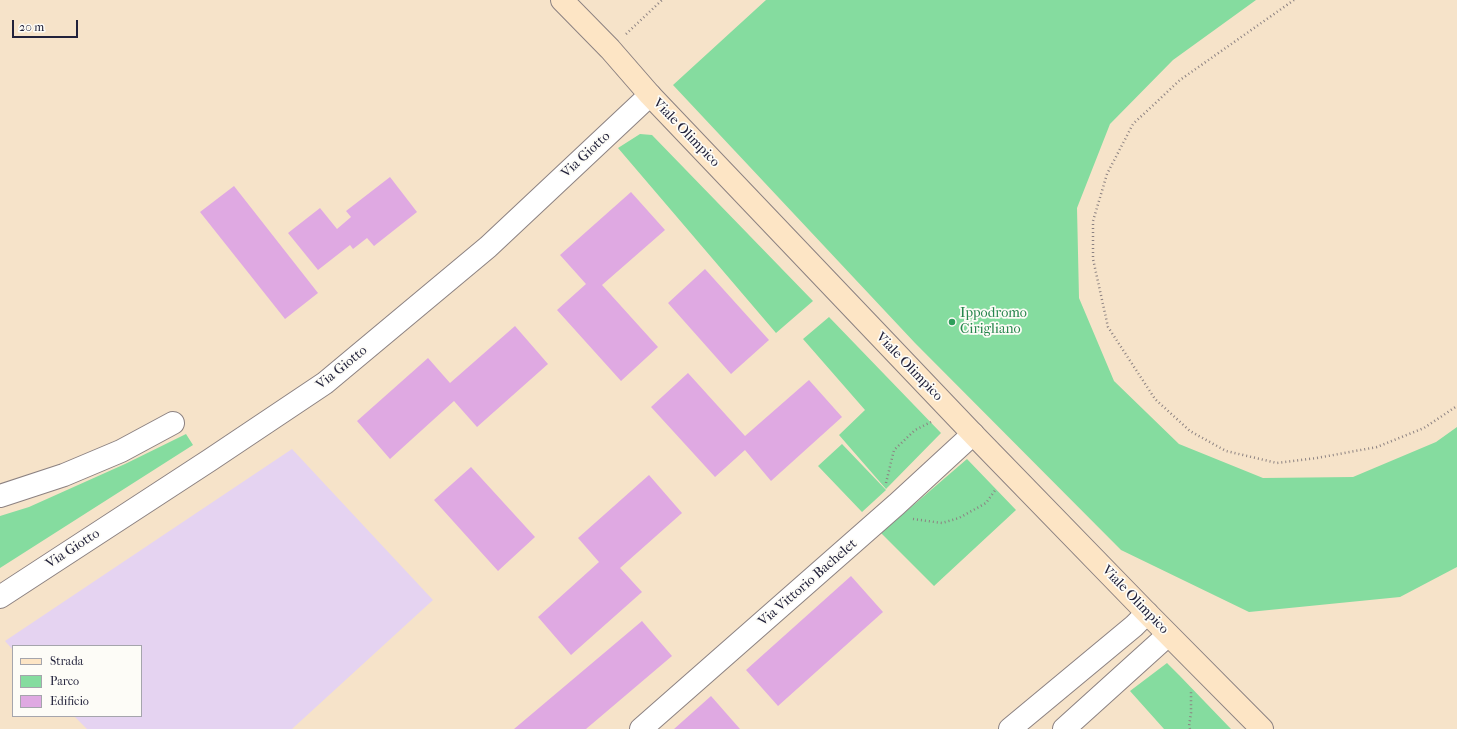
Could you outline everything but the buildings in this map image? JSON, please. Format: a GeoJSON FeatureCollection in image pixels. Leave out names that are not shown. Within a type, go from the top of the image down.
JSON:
{"type":"FeatureCollection","features":[{"type":"Feature","properties":{"kind":"main road","name":"Viale Olimpico"},"geometry":{"type":"LineString","coordinates":[[562,0],[610,49],[650,95],[973,434],[1168,635],[1262,729]]}},
{"type":"Feature","properties":{"kind":"street","name":"Via Giotto"},"geometry":{"type":"LineString","coordinates":[[0,597],[325,383],[488,247],[650,95]]}},
{"type":"Feature","properties":{"kind":"street"},"geometry":{"type":"LineString","coordinates":[[0,496],[64,475],[121,451],[173,423]]}},
{"type":"Feature","properties":{"kind":"street","name":"Via Vittorio Bachelet"},"geometry":{"type":"LineString","coordinates":[[641,729],[897,504],[973,434]]}},
{"type":"Feature","properties":{"kind":"street"},"geometry":{"type":"LineString","coordinates":[[1010,729],[1122,636],[1147,613]]}},
{"type":"Feature","properties":{"kind":"street"},"geometry":{"type":"LineString","coordinates":[[1064,729],[1168,635]]}},
{"type":"Feature","properties":{"kind":"path"},"geometry":{"type":"LineString","coordinates":[[610,49],[662,0]]}},
{"type":"Feature","properties":{"kind":"path"},"geometry":{"type":"LineString","coordinates":[[1294,0],[1180,80],[1133,124],[1107,174],[1093,221],[1094,259],[1108,327],[1155,399],[1190,431],[1226,451],[1277,463],[1317,458],[1377,447],[1424,428],[1457,406]]}},
{"type":"Feature","properties":{"kind":"shaded area"},"geometry":{"type":"Polygon","coordinates":[[[292,449],[433,600],[292,729],[87,729],[75,717],[142,717],[142,645],[12,645],[12,649],[5,641],[292,449]]]}},
{"type":"Feature","properties":{"kind":"green space","name":"Ippodromo Cirigliano"},"geometry":{"type":"Polygon","coordinates":[[[766,0],[1256,0],[1173,60],[1110,124],[1077,208],[1079,298],[1114,381],[1179,444],[1263,478],[1353,477],[1436,442],[1457,427],[1457,567],[1400,597],[1249,612],[1121,550],[915,343],[673,85],[766,0]]]}},
{"type":"Feature","properties":{"kind":"green space"},"geometry":{"type":"Polygon","coordinates":[[[640,134],[652,135],[813,301],[776,333],[618,148],[640,134]]]}},
{"type":"Feature","properties":{"kind":"green space"},"geometry":{"type":"Polygon","coordinates":[[[829,317],[941,433],[886,489],[839,435],[865,410],[803,339],[829,317]]]}},
{"type":"Feature","properties":{"kind":"green space"},"geometry":{"type":"Polygon","coordinates":[[[186,434],[193,445],[0,568],[0,516],[29,507],[125,464],[186,434]]]}},
{"type":"Feature","properties":{"kind":"green space"},"geometry":{"type":"Polygon","coordinates":[[[842,444],[886,490],[862,512],[818,466],[842,444]]]}},
{"type":"Feature","properties":{"kind":"green space"},"geometry":{"type":"Polygon","coordinates":[[[967,459],[1016,510],[934,586],[881,533],[967,459]]]}},
{"type":"Feature","properties":{"kind":"green space"},"geometry":{"type":"Polygon","coordinates":[[[1167,663],[1231,729],[1164,729],[1130,691],[1167,663]]]}},
{"type":"Feature","properties":{"kind":"place","name":"Ippodromo Cirigliano"},"geometry":{"type":"Point","coordinates":[952,322]}}]}
